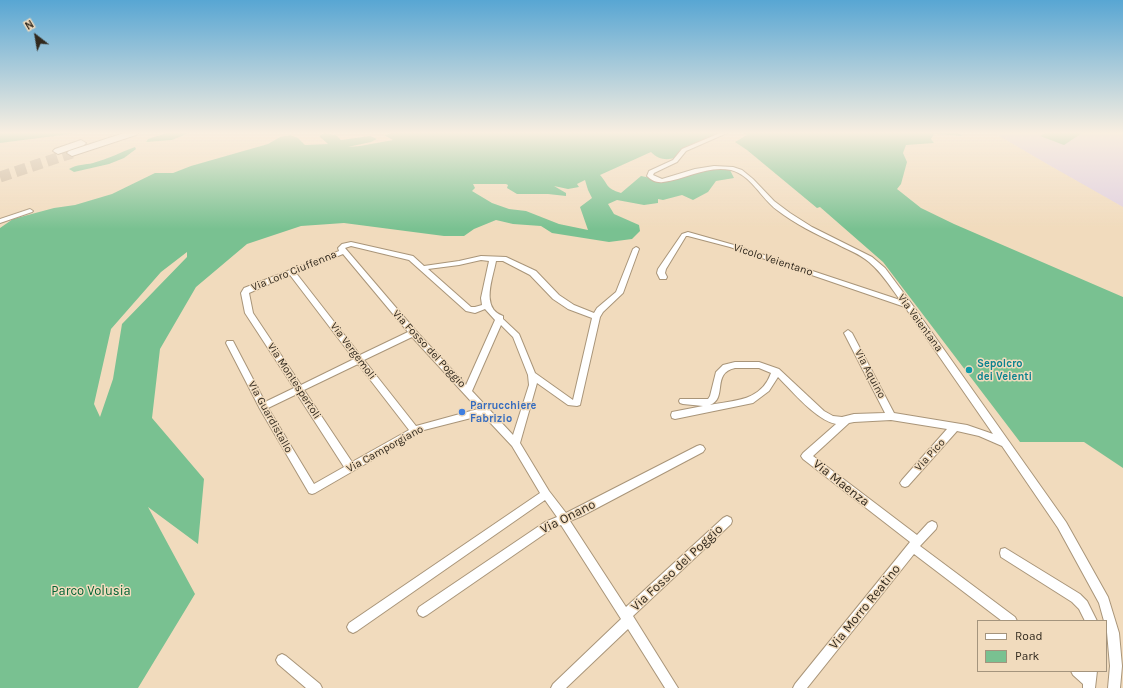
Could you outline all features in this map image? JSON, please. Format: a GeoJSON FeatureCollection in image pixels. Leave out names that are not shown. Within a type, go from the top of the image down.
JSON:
{"type":"FeatureCollection","features":[{"type":"Feature","properties":{"kind":"street","name":"Via Veientana"},"geometry":{"type":"LineString","coordinates":[[665,165],[651,172],[650,176],[656,180],[662,181],[702,168],[712,167],[726,168],[741,172],[773,203],[789,215],[873,261],[908,304],[1062,525],[1104,601],[1113,633],[1116,666],[1114,688]]}},
{"type":"Feature","properties":{"kind":"street"},"geometry":{"type":"LineString","coordinates":[[0,221],[30,211]]}},
{"type":"Feature","properties":{"kind":"street","name":"Vicolo Veientano"},"geometry":{"type":"LineString","coordinates":[[663,277],[661,273],[662,269],[684,235],[688,234],[732,246],[908,304]]}},
{"type":"Feature","properties":{"kind":"street"},"geometry":{"type":"LineString","coordinates":[[343,248],[351,244],[410,257],[469,309],[475,310],[486,306]]}},
{"type":"Feature","properties":{"kind":"street","name":"Via Loro Ciuffenna"},"geometry":{"type":"LineString","coordinates":[[245,292],[343,248]]}},
{"type":"Feature","properties":{"kind":"street","name":"Via Fosso del Poggio"},"geometry":{"type":"LineString","coordinates":[[343,248],[413,333],[468,390],[485,411],[515,443],[546,494],[628,617],[672,688]]}},
{"type":"Feature","properties":{"kind":"street"},"geometry":{"type":"LineString","coordinates":[[532,375],[572,403],[577,403],[596,317],[600,310],[619,293],[636,249]]}},
{"type":"Feature","properties":{"kind":"street"},"geometry":{"type":"LineString","coordinates":[[422,268],[462,263],[481,258],[506,260],[531,272],[560,299],[579,310],[596,317]]}},
{"type":"Feature","properties":{"kind":"street"},"geometry":{"type":"LineString","coordinates":[[493,258],[485,301],[486,306],[500,318],[516,336],[532,375],[532,389],[515,443]]}},
{"type":"Feature","properties":{"kind":"street","name":"Via Vergemoli"},"geometry":{"type":"LineString","coordinates":[[291,272],[414,430]]}},
{"type":"Feature","properties":{"kind":"street","name":"Via Montespertoli"},"geometry":{"type":"LineString","coordinates":[[245,292],[247,306],[250,313],[350,467]]}},
{"type":"Feature","properties":{"kind":"street"},"geometry":{"type":"LineString","coordinates":[[468,390],[500,318]]}},
{"type":"Feature","properties":{"kind":"street"},"geometry":{"type":"LineString","coordinates":[[264,407],[413,333]]}},
{"type":"Feature","properties":{"kind":"street","name":"Via Aquino"},"geometry":{"type":"LineString","coordinates":[[848,333],[891,416]]}},
{"type":"Feature","properties":{"kind":"street","name":"Via Guardistallo"},"geometry":{"type":"LineString","coordinates":[[230,343],[264,407],[312,490]]}},
{"type":"Feature","properties":{"kind":"street"},"geometry":{"type":"LineString","coordinates":[[683,401],[706,403],[711,401],[714,397],[720,372],[728,366],[756,365],[776,371],[825,415],[835,420],[891,416],[981,433],[1007,445]]}},
{"type":"Feature","properties":{"kind":"street"},"geometry":{"type":"LineString","coordinates":[[675,415],[743,403],[753,399],[770,385],[776,371]]}},
{"type":"Feature","properties":{"kind":"street","name":"Via Camporgiano"},"geometry":{"type":"LineString","coordinates":[[312,490],[414,430],[485,411]]}},
{"type":"Feature","properties":{"kind":"street","name":"Via Maenza"},"geometry":{"type":"LineString","coordinates":[[846,420],[806,456],[916,545]]}},
{"type":"Feature","properties":{"kind":"street","name":"Via Pico"},"geometry":{"type":"LineString","coordinates":[[905,483],[955,427]]}},
{"type":"Feature","properties":{"kind":"street","name":"Via Onano"},"geometry":{"type":"LineString","coordinates":[[423,611],[549,525],[578,513],[700,449]]}},
{"type":"Feature","properties":{"kind":"street"},"geometry":{"type":"LineString","coordinates":[[353,627],[546,494]]}},
{"type":"Feature","properties":{"kind":"street","name":"Via Fosso del Poggio"},"geometry":{"type":"LineString","coordinates":[[557,688],[727,521]]}},
{"type":"Feature","properties":{"kind":"street","name":"Via Morro Reatino"},"geometry":{"type":"LineString","coordinates":[[799,688],[932,526]]}},
{"type":"Feature","properties":{"kind":"street"},"geometry":{"type":"LineString","coordinates":[[916,545],[1010,620]]}},
{"type":"Feature","properties":{"kind":"street"},"geometry":{"type":"LineString","coordinates":[[1004,553],[1076,598],[1083,605],[1090,620]]}},
{"type":"Feature","properties":{"kind":"street"},"geometry":{"type":"LineString","coordinates":[[282,660],[316,688]]}},
{"type":"Feature","properties":{"kind":"street"},"geometry":{"type":"LineString","coordinates":[[1078,672],[1090,680]]}},
{"type":"Feature","properties":{"kind":"shaded area"},"geometry":{"type":"Polygon","coordinates":[[[1049,165],[1123,165],[1123,207],[1049,165]]]}},
{"type":"Feature","properties":{"kind":"green space"},"geometry":{"type":"Polygon","coordinates":[[[78,165],[104,165],[74,172],[69,169],[78,165]]]}},
{"type":"Feature","properties":{"kind":"green space","name":"Parco Volusia"},"geometry":{"type":"Polygon","coordinates":[[[622,165],[600,175],[610,188],[621,193],[641,176],[660,180],[704,169],[729,168],[734,178],[716,181],[708,192],[693,200],[682,195],[663,200],[658,199],[658,203],[644,205],[617,200],[608,204],[614,214],[639,225],[640,231],[632,239],[609,242],[552,233],[541,226],[513,224],[496,220],[474,229],[464,236],[444,236],[344,223],[301,226],[247,244],[196,287],[160,349],[152,418],[204,479],[198,544],[148,507],[195,594],[138,688],[0,688],[0,228],[13,219],[54,208],[75,205],[112,194],[155,173],[173,173],[191,166],[622,165]],[[585,180],[577,184],[579,187],[568,189],[554,186],[566,193],[566,196],[548,194],[517,194],[507,188],[508,185],[506,184],[473,184],[475,188],[472,191],[492,203],[509,209],[526,211],[559,224],[588,230],[580,207],[592,198],[585,180]],[[187,252],[161,272],[111,329],[94,404],[100,417],[113,379],[122,324],[187,257],[187,252]]]}},
{"type":"Feature","properties":{"kind":"green space"},"geometry":{"type":"Polygon","coordinates":[[[765,165],[906,165],[901,184],[897,189],[921,208],[954,224],[1123,297],[1123,468],[1084,442],[1020,442],[883,262],[820,207],[817,208],[765,165]]]}},
{"type":"Feature","properties":{"kind":"tunnel"},"geometry":{"type":"LineString","coordinates":[[0,177],[36,165]]}},
{"type":"Feature","properties":{"kind":"place","name":"Sepolcro dei Veienti"},"geometry":{"type":"Point","coordinates":[969,370]}},
{"type":"Feature","properties":{"kind":"place","name":"Parrucchiere Fabrizio"},"geometry":{"type":"Point","coordinates":[462,412]}}]}
